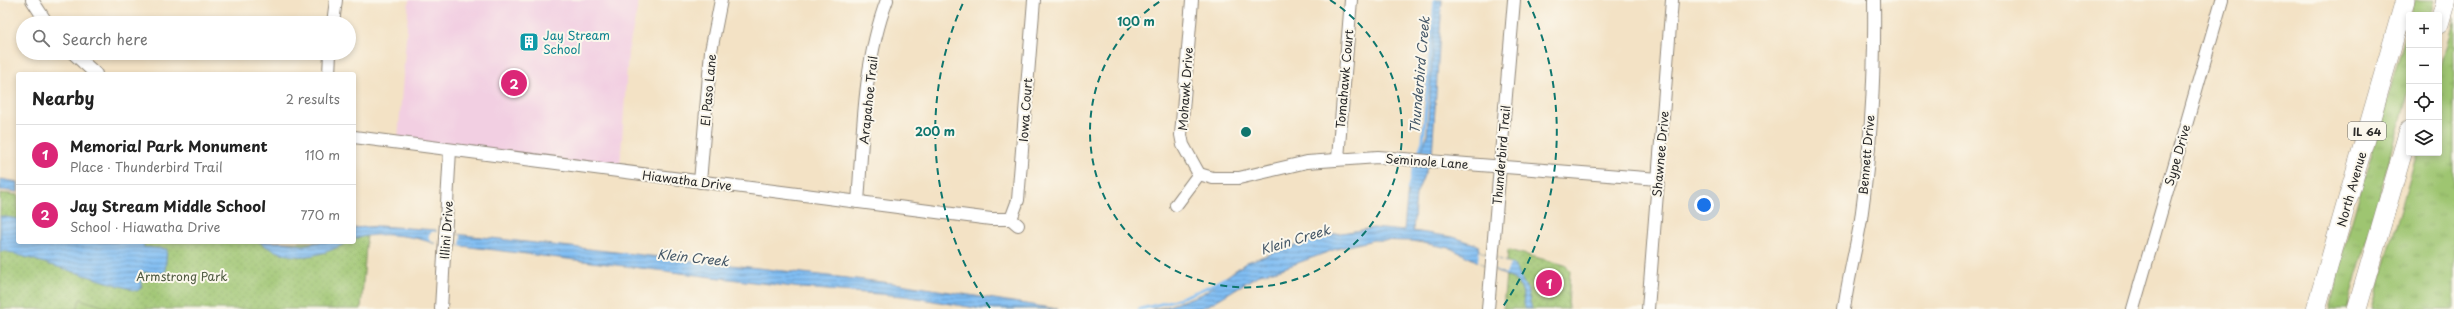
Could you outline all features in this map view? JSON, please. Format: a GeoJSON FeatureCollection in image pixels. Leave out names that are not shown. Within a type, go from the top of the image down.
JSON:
{"type":"FeatureCollection","features":[{"type":"Feature","properties":{"kind":"main road","name":"North Avenue"},"geometry":{"type":"LineString","coordinates":[[2316,309],[2405,0]]}},
{"type":"Feature","properties":{"kind":"main road"},"geometry":{"type":"LineString","coordinates":[[2442,14],[2446,0]]}},
{"type":"Feature","properties":{"kind":"main road"},"geometry":{"type":"LineString","coordinates":[[2357,309],[2406,140]]}},
{"type":"Feature","properties":{"kind":"street"},"geometry":{"type":"LineString","coordinates":[[32,0],[43,16]]}},
{"type":"Feature","properties":{"kind":"street"},"geometry":{"type":"LineString","coordinates":[[334,16],[336,0]]}},
{"type":"Feature","properties":{"kind":"street","name":"El Paso Lane"},"geometry":{"type":"LineString","coordinates":[[700,182],[711,51],[721,0]]}},
{"type":"Feature","properties":{"kind":"street","name":"Arapahoe Trail"},"geometry":{"type":"LineString","coordinates":[[858,202],[868,85],[874,47],[887,0]]}},
{"type":"Feature","properties":{"kind":"street","name":"Iowa Court"},"geometry":{"type":"LineString","coordinates":[[1015,222],[1034,0]]}},
{"type":"Feature","properties":{"kind":"street","name":"Mohawk Drive"},"geometry":{"type":"LineString","coordinates":[[1192,0],[1181,135],[1183,145],[1199,174]]}},
{"type":"Feature","properties":{"kind":"street","name":"Tomahawk Court"},"geometry":{"type":"LineString","coordinates":[[1338,158],[1350,0]]}},
{"type":"Feature","properties":{"kind":"street","name":"Thunderbird Trail"},"geometry":{"type":"LineString","coordinates":[[1488,309],[1514,0]]}},
{"type":"Feature","properties":{"kind":"street","name":"Shawnee Drive"},"geometry":{"type":"LineString","coordinates":[[1648,309],[1672,0]]}},
{"type":"Feature","properties":{"kind":"street","name":"Bennett Drive"},"geometry":{"type":"LineString","coordinates":[[1844,309],[1861,219],[1874,52],[1874,0]]}},
{"type":"Feature","properties":{"kind":"street","name":"Sype Drive"},"geometry":{"type":"LineString","coordinates":[[2133,309],[2222,0]]}},
{"type":"Feature","properties":{"kind":"street"},"geometry":{"type":"LineString","coordinates":[[81,60],[94,72]]}},
{"type":"Feature","properties":{"kind":"street"},"geometry":{"type":"LineString","coordinates":[[329,72],[330,60]]}},
{"type":"Feature","properties":{"kind":"street","name":"Hiawatha Drive"},"geometry":{"type":"LineString","coordinates":[[356,137],[1015,222]]}},
{"type":"Feature","properties":{"kind":"street","name":"Illini Drive"},"geometry":{"type":"LineString","coordinates":[[441,309],[450,150]]}},
{"type":"Feature","properties":{"kind":"street","name":"Seminole Lane"},"geometry":{"type":"LineString","coordinates":[[1199,174],[1213,178],[1239,178],[1289,165],[1338,158],[1378,157],[1658,179]]}},
{"type":"Feature","properties":{"kind":"street"},"geometry":{"type":"LineString","coordinates":[[1176,205],[1199,174]]}},
{"type":"Feature","properties":{"kind":"shaded area"},"geometry":{"type":"Polygon","coordinates":[[[409,0],[639,0],[628,52],[620,169],[398,140],[409,0]]]}},
{"type":"Feature","properties":{"kind":"green space"},"geometry":{"type":"Polygon","coordinates":[[[2415,0],[2435,0],[2432,12],[2412,12],[2415,0]]]}},
{"type":"Feature","properties":{"kind":"green space"},"geometry":{"type":"Polygon","coordinates":[[[2454,18],[2454,309],[2372,309],[2416,156],[2442,156],[2442,62],[2454,18]]]}},
{"type":"Feature","properties":{"kind":"green space"},"geometry":{"type":"Polygon","coordinates":[[[2406,33],[2406,102],[2347,309],[2330,309],[2341,259],[2406,33]]]}},
{"type":"Feature","properties":{"kind":"green space","name":"Armstrong Park"},"geometry":{"type":"Polygon","coordinates":[[[0,193],[16,195],[16,244],[356,244],[356,233],[367,234],[361,309],[0,309],[0,193]]]}},
{"type":"Feature","properties":{"kind":"green space"},"geometry":{"type":"Polygon","coordinates":[[[1508,250],[1565,265],[1570,270],[1568,309],[1503,309],[1508,250]]]}},
{"type":"Feature","properties":{"kind":"green space"},"geometry":{"type":"Polygon","coordinates":[[[80,299],[108,308],[77,309],[80,299]]]}},
{"type":"Feature","properties":{"kind":"water"},"geometry":{"type":"Polygon","coordinates":[[[1436,0],[1442,0],[1432,155],[1416,195],[1413,231],[1453,237],[1478,245],[1479,251],[1514,265],[1527,289],[1532,309],[1525,309],[1522,290],[1515,280],[1450,248],[1412,241],[1373,240],[1336,249],[1281,269],[1260,274],[1209,305],[1198,309],[1152,309],[1163,308],[1202,294],[1247,262],[1291,247],[1335,234],[1373,228],[1404,231],[1408,187],[1427,136],[1436,0]]]}},
{"type":"Feature","properties":{"kind":"water"},"geometry":{"type":"Polygon","coordinates":[[[0,179],[16,182],[16,192],[0,190],[0,179]]]}},
{"type":"Feature","properties":{"kind":"water"},"geometry":{"type":"Polygon","coordinates":[[[0,216],[16,219],[16,244],[143,244],[144,247],[167,249],[165,273],[142,272],[141,288],[137,291],[5,251],[0,252],[0,216]]]}},
{"type":"Feature","properties":{"kind":"water"},"geometry":{"type":"Polygon","coordinates":[[[379,226],[436,230],[435,244],[416,238],[395,235],[374,235],[356,239],[356,228],[379,226]]]}},
{"type":"Feature","properties":{"kind":"water"},"geometry":{"type":"Polygon","coordinates":[[[446,233],[900,284],[1057,309],[981,309],[904,296],[802,288],[446,244],[446,233]]]}},
{"type":"Feature","properties":{"kind":"water"},"geometry":{"type":"Polygon","coordinates":[[[262,244],[344,244],[325,252],[304,256],[293,256],[270,249],[262,244]]]}},
{"type":"Feature","properties":{"kind":"pier"},"geometry":{"type":"Polygon","coordinates":[[[432,232],[436,232],[438,233],[438,241],[432,242],[429,239],[429,235],[432,232]]]}},
{"type":"Feature","properties":{"kind":"pier"},"geometry":{"type":"Polygon","coordinates":[[[444,233],[461,235],[460,245],[444,243],[444,233]]]}},
{"type":"Feature","properties":{"kind":"pier"},"geometry":{"type":"Polygon","coordinates":[[[1479,251],[1510,264],[1506,274],[1478,262],[1479,251]]]}},
{"type":"Feature","properties":{"kind":"waterway","name":"Thunderbird Creek"},"geometry":{"type":"LineString","coordinates":[[1419,152],[1423,141],[1435,0]]}},
{"type":"Feature","properties":{"kind":"waterway","name":"Thunderbird Creek"},"geometry":{"type":"LineString","coordinates":[[1408,190],[1414,168]]}},
{"type":"Feature","properties":{"kind":"waterway","name":"Klein Creek"},"geometry":{"type":"LineString","coordinates":[[1139,309],[1183,297],[1225,278]]}},
{"type":"Feature","properties":{"kind":"place","name":"Jay Stream School"},"geometry":{"type":"Point","coordinates":[529,42]}},
{"type":"Feature","properties":{"kind":"place","name":"Jay Stream Middle School"},"geometry":{"type":"Point","coordinates":[514,83]}},
{"type":"Feature","properties":{"kind":"place","name":"Memorial Park Monument"},"geometry":{"type":"Point","coordinates":[1549,283]}}]}
